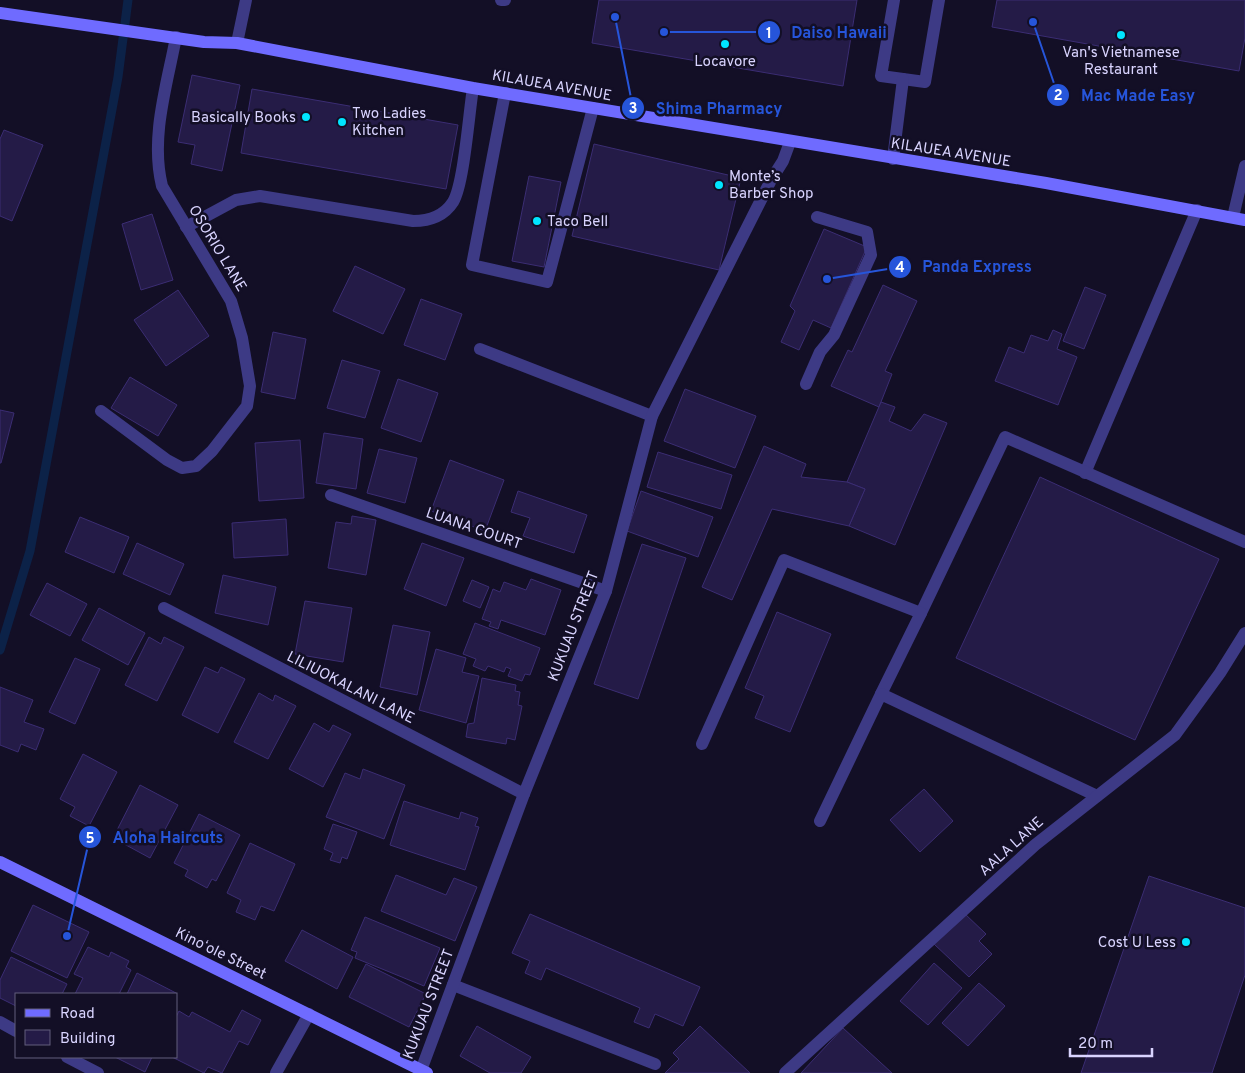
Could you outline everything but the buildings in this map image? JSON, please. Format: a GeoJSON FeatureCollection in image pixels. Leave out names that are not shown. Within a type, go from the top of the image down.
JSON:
{"type":"FeatureCollection","features":[{"type":"Feature","properties":{"kind":"street"},"geometry":{"type":"LineString","coordinates":[[237,44],[246,0]]}},
{"type":"Feature","properties":{"kind":"street"},"geometry":{"type":"LineString","coordinates":[[894,0],[882,76],[925,82],[939,0]]}},
{"type":"Feature","properties":{"kind":"street","name":"KILAUEA AVENUE"},"geometry":{"type":"LineString","coordinates":[[0,13],[237,44],[473,88],[1197,210],[1239,219]]}},
{"type":"Feature","properties":{"kind":"street","name":"OSORIO LANE"},"geometry":{"type":"LineString","coordinates":[[101,411],[167,460],[182,468],[196,466],[212,451],[247,406],[250,386],[242,338],[231,301],[162,186],[158,169],[157,139],[176,37]]}},
{"type":"Feature","properties":{"kind":"street"},"geometry":{"type":"LineString","coordinates":[[893,159],[903,79]]}},
{"type":"Feature","properties":{"kind":"street"},"geometry":{"type":"LineString","coordinates":[[186,227],[236,200],[260,196],[413,221],[436,217],[448,208],[458,191],[473,88]]}},
{"type":"Feature","properties":{"kind":"street"},"geometry":{"type":"LineString","coordinates":[[505,93],[472,264],[547,282],[592,108]]}},
{"type":"Feature","properties":{"kind":"street","name":"KUKUAU STREET"},"geometry":{"type":"LineString","coordinates":[[422,1072],[524,794],[606,591],[652,416],[771,180],[784,161],[790,142]]}},
{"type":"Feature","properties":{"kind":"street"},"geometry":{"type":"LineString","coordinates":[[1239,219],[1245,166]]}},
{"type":"Feature","properties":{"kind":"street"},"geometry":{"type":"LineString","coordinates":[[1085,473],[1197,210]]}},
{"type":"Feature","properties":{"kind":"street"},"geometry":{"type":"LineString","coordinates":[[806,384],[820,352],[834,335],[871,255],[867,232],[817,217]]}},
{"type":"Feature","properties":{"kind":"street"},"geometry":{"type":"LineString","coordinates":[[480,349],[652,416]]}},
{"type":"Feature","properties":{"kind":"street"},"geometry":{"type":"LineString","coordinates":[[820,822],[1005,437],[1245,542]]}},
{"type":"Feature","properties":{"kind":"street","name":"LUANA COURT"},"geometry":{"type":"LineString","coordinates":[[332,495],[606,591]]}},
{"type":"Feature","properties":{"kind":"street"},"geometry":{"type":"LineString","coordinates":[[702,744],[784,560],[921,613]]}},
{"type":"Feature","properties":{"kind":"street","name":"LILIUOKALANI LANE"},"geometry":{"type":"LineString","coordinates":[[164,608],[524,794]]}},
{"type":"Feature","properties":{"kind":"street","name":"AALA LANE"},"geometry":{"type":"LineString","coordinates":[[785,1073],[1036,845],[1176,735],[1243,640]]}},
{"type":"Feature","properties":{"kind":"street"},"geometry":{"type":"LineString","coordinates":[[881,694],[1097,796]]}},
{"type":"Feature","properties":{"kind":"street","name":"Kinoʻole Street"},"geometry":{"type":"LineString","coordinates":[[0,862],[309,1014],[422,1072]]}},
{"type":"Feature","properties":{"kind":"street"},"geometry":{"type":"LineString","coordinates":[[453,985],[656,1064]]}},
{"type":"Feature","properties":{"kind":"street"},"geometry":{"type":"LineString","coordinates":[[276,1073],[309,1014]]}},
{"type":"Feature","properties":{"kind":"street"},"geometry":{"type":"LineString","coordinates":[[0,1022],[15,1030]]}},
{"type":"Feature","properties":{"kind":"street"},"geometry":{"type":"LineString","coordinates":[[69,1058],[98,1073]]}},
{"type":"Feature","properties":{"kind":"waterway"},"geometry":{"type":"LineString","coordinates":[[0,650],[30,551],[118,77],[128,0]]}},
{"type":"Feature","properties":{"kind":"place","name":"Shima Pharmacy"},"geometry":{"type":"Point","coordinates":[615,17]}},
{"type":"Feature","properties":{"kind":"place","name":"Mac Made Easy"},"geometry":{"type":"Point","coordinates":[1033,22]}},
{"type":"Feature","properties":{"kind":"place","name":"Daiso Hawaii"},"geometry":{"type":"Point","coordinates":[664,32]}},
{"type":"Feature","properties":{"kind":"place","name":"Van's Vietnamese Restaurant"},"geometry":{"type":"Point","coordinates":[1121,35]}},
{"type":"Feature","properties":{"kind":"place","name":"Locavore"},"geometry":{"type":"Point","coordinates":[725,44]}},
{"type":"Feature","properties":{"kind":"place","name":"Basically Books"},"geometry":{"type":"Point","coordinates":[306,117]}},
{"type":"Feature","properties":{"kind":"place","name":"Two Ladies Kitchen"},"geometry":{"type":"Point","coordinates":[342,122]}},
{"type":"Feature","properties":{"kind":"place","name":"Monte’s Barber Shop"},"geometry":{"type":"Point","coordinates":[719,185]}},
{"type":"Feature","properties":{"kind":"place","name":"Taco Bell"},"geometry":{"type":"Point","coordinates":[537,221]}},
{"type":"Feature","properties":{"kind":"place","name":"Panda Express"},"geometry":{"type":"Point","coordinates":[827,279]}},
{"type":"Feature","properties":{"kind":"place","name":"Aloha Haircuts"},"geometry":{"type":"Point","coordinates":[67,936]}},
{"type":"Feature","properties":{"kind":"place","name":"Cost U Less"},"geometry":{"type":"Point","coordinates":[1186,942]}}]}
